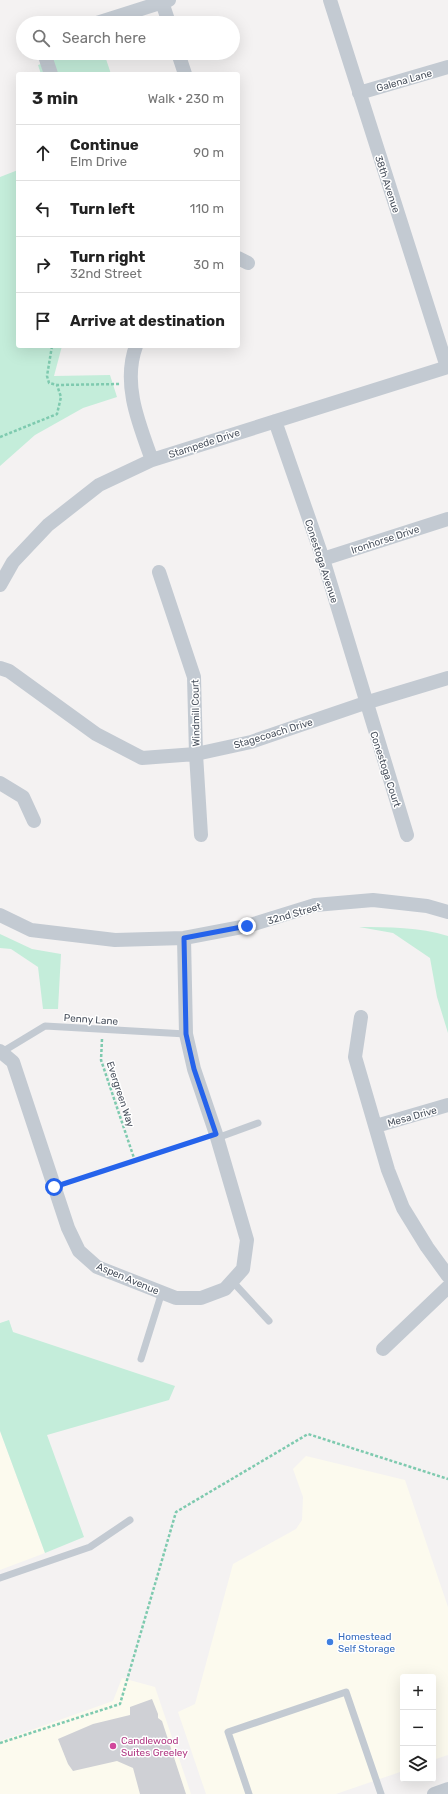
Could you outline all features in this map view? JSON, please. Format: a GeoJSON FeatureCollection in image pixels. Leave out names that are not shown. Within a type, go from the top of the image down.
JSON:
{"type":"FeatureCollection","features":[{"type":"Feature","properties":{"kind":"street","name":"38th Avenue"},"geometry":{"type":"LineString","coordinates":[[330,0],[448,367]]}},
{"type":"Feature","properties":{"kind":"street"},"geometry":{"type":"LineString","coordinates":[[119,16],[166,1],[168,16]]}},
{"type":"Feature","properties":{"kind":"street"},"geometry":{"type":"LineString","coordinates":[[46,60],[50,72]]}},
{"type":"Feature","properties":{"kind":"street"},"geometry":{"type":"LineString","coordinates":[[180,60],[184,72]]}},
{"type":"Feature","properties":{"kind":"street","name":"Galena Lane"},"geometry":{"type":"LineString","coordinates":[[359,93],[448,67]]}},
{"type":"Feature","properties":{"kind":"street"},"geometry":{"type":"LineString","coordinates":[[135,348],[133,355],[130,383],[138,421],[152,460]]}},
{"type":"Feature","properties":{"kind":"street","name":"Stampede Drive"},"geometry":{"type":"LineString","coordinates":[[0,585],[13,562],[48,525],[99,485],[152,460],[448,367]]}},
{"type":"Feature","properties":{"kind":"street","name":"Conestoga Avenue"},"geometry":{"type":"LineString","coordinates":[[275,421],[323,559],[365,703]]}},
{"type":"Feature","properties":{"kind":"street","name":"Ironhorse Drive"},"geometry":{"type":"LineString","coordinates":[[323,559],[448,519]]}},
{"type":"Feature","properties":{"kind":"street","name":"Windmill Court"},"geometry":{"type":"LineString","coordinates":[[159,572],[194,677],[200,835]]}},
{"type":"Feature","properties":{"kind":"street","name":"Stagecoach Drive"},"geometry":{"type":"LineString","coordinates":[[0,668],[9,671],[96,734],[142,758],[196,754],[251,742],[365,703],[448,678]]}},
{"type":"Feature","properties":{"kind":"street","name":"Conestoga Court"},"geometry":{"type":"LineString","coordinates":[[365,703],[407,835]]}},
{"type":"Feature","properties":{"kind":"street"},"geometry":{"type":"LineString","coordinates":[[0,783],[23,797],[34,821]]}},
{"type":"Feature","properties":{"kind":"street","name":"32nd Street"},"geometry":{"type":"LineString","coordinates":[[0,915],[31,930],[115,940],[184,938],[247,926],[316,905],[373,900],[427,906],[448,912]]}},
{"type":"Feature","properties":{"kind":"street"},"geometry":{"type":"LineString","coordinates":[[184,938],[186,1034],[194,1069],[216,1136]]}},
{"type":"Feature","properties":{"kind":"street"},"geometry":{"type":"LineString","coordinates":[[361,1016],[355,1057],[388,1170],[403,1208],[427,1247],[448,1276]]}},
{"type":"Feature","properties":{"kind":"street","name":"Aspen Avenue"},"geometry":{"type":"LineString","coordinates":[[1,1052],[13,1062],[68,1228],[79,1251],[97,1267],[176,1298],[201,1298],[225,1289],[243,1269],[247,1240],[216,1136]]}},
{"type":"Feature","properties":{"kind":"street","name":"Mesa Drive"},"geometry":{"type":"LineString","coordinates":[[376,1126],[448,1105]]}},
{"type":"Feature","properties":{"kind":"street"},"geometry":{"type":"LineString","coordinates":[[383,1349],[448,1287]]}},
{"type":"Feature","properties":{"kind":"street"},"geometry":{"type":"LineString","coordinates":[[434,1794],[448,1789]]}},
{"type":"Feature","properties":{"kind":"lane","name":"Penny Lane"},"geometry":{"type":"LineString","coordinates":[[1,1052],[45,1026],[186,1034]]}},
{"type":"Feature","properties":{"kind":"lane"},"geometry":{"type":"LineString","coordinates":[[216,1136],[258,1123]]}},
{"type":"Feature","properties":{"kind":"lane"},"geometry":{"type":"LineString","coordinates":[[232,1281],[269,1321]]}},
{"type":"Feature","properties":{"kind":"lane"},"geometry":{"type":"LineString","coordinates":[[141,1359],[162,1292]]}},
{"type":"Feature","properties":{"kind":"lane"},"geometry":{"type":"LineString","coordinates":[[0,1578],[90,1547],[130,1520]]}},
{"type":"Feature","properties":{"kind":"lane"},"geometry":{"type":"LineString","coordinates":[[249,1794],[228,1732],[346,1692],[381,1794]]}},
{"type":"Feature","properties":{"kind":"path"},"geometry":{"type":"LineString","coordinates":[[52,348],[47,376],[49,383],[57,386],[130,383]]}},
{"type":"Feature","properties":{"kind":"path"},"geometry":{"type":"LineString","coordinates":[[0,436],[57,414],[60,396],[57,386]]}},
{"type":"Feature","properties":{"kind":"path","name":"Evergreen Way"},"geometry":{"type":"LineString","coordinates":[[102,1030],[101,1060],[135,1160]]}},
{"type":"Feature","properties":{"kind":"path"},"geometry":{"type":"LineString","coordinates":[[54,1187],[135,1160],[216,1136]]}},
{"type":"Feature","properties":{"kind":"path"},"geometry":{"type":"LineString","coordinates":[[0,1743],[120,1704],[176,1512],[308,1434],[448,1479]]}},
{"type":"Feature","properties":{"kind":"shaded area"},"geometry":{"type":"Polygon","coordinates":[[[0,1431],[45,1553],[0,1570],[0,1431]]]}},
{"type":"Feature","properties":{"kind":"shaded area","name":"Homestead Self Storage"},"geometry":{"type":"Polygon","coordinates":[[[306,1456],[405,1480],[448,1607],[448,1755],[436,1759],[436,1674],[400,1674],[400,1772],[336,1794],[206,1794],[178,1712],[195,1704],[233,1564],[296,1529],[302,1520],[303,1497],[293,1469],[306,1456]]]}},
{"type":"Feature","properties":{"kind":"shaded area"},"geometry":{"type":"Polygon","coordinates":[[[122,1678],[155,1687],[191,1794],[0,1794],[0,1741],[113,1701],[122,1678]]]}},
{"type":"Feature","properties":{"kind":"green space"},"geometry":{"type":"Polygon","coordinates":[[[53,60],[106,60],[110,72],[40,72],[38,65],[53,60]]]}},
{"type":"Feature","properties":{"kind":"green space"},"geometry":{"type":"Polygon","coordinates":[[[16,171],[16,348],[61,348],[54,376],[110,375],[117,397],[83,408],[35,435],[0,466],[0,177],[16,171]]]}},
{"type":"Feature","properties":{"kind":"green space"},"geometry":{"type":"Polygon","coordinates":[[[359,927],[393,927],[415,929],[448,936],[448,1033],[437,997],[430,958],[393,933],[359,927]]]}},
{"type":"Feature","properties":{"kind":"green space"},"geometry":{"type":"Polygon","coordinates":[[[0,934],[32,949],[61,954],[58,1009],[43,1009],[38,967],[11,949],[0,948],[0,934]]]}},
{"type":"Feature","properties":{"kind":"green space"},"geometry":{"type":"Polygon","coordinates":[[[9,1320],[13,1332],[175,1386],[169,1400],[47,1435],[84,1537],[45,1553],[0,1431],[0,1323],[9,1320]]]}},
{"type":"Feature","properties":{"kind":"building","name":"Candlewood Suites Greeley"},"geometry":{"type":"Polygon","coordinates":[[[152,1699],[158,1714],[158,1718],[162,1721],[186,1794],[140,1794],[133,1768],[117,1761],[73,1771],[68,1764],[58,1739],[93,1724],[130,1715],[130,1707],[152,1699]]]}},
{"type":"Feature","properties":{"kind":"place","name":"Homestead Self Storage"},"geometry":{"type":"Point","coordinates":[330,1642]}},
{"type":"Feature","properties":{"kind":"place","name":"Candlewood Suites Greeley"},"geometry":{"type":"Point","coordinates":[113,1746]}},
{"type":"Feature","properties":{"kind":"route"},"geometry":{"type":"LineString","coordinates":[[54,1187],[216,1134],[194,1069],[186,1034],[184,938],[247,926]]}}]}
